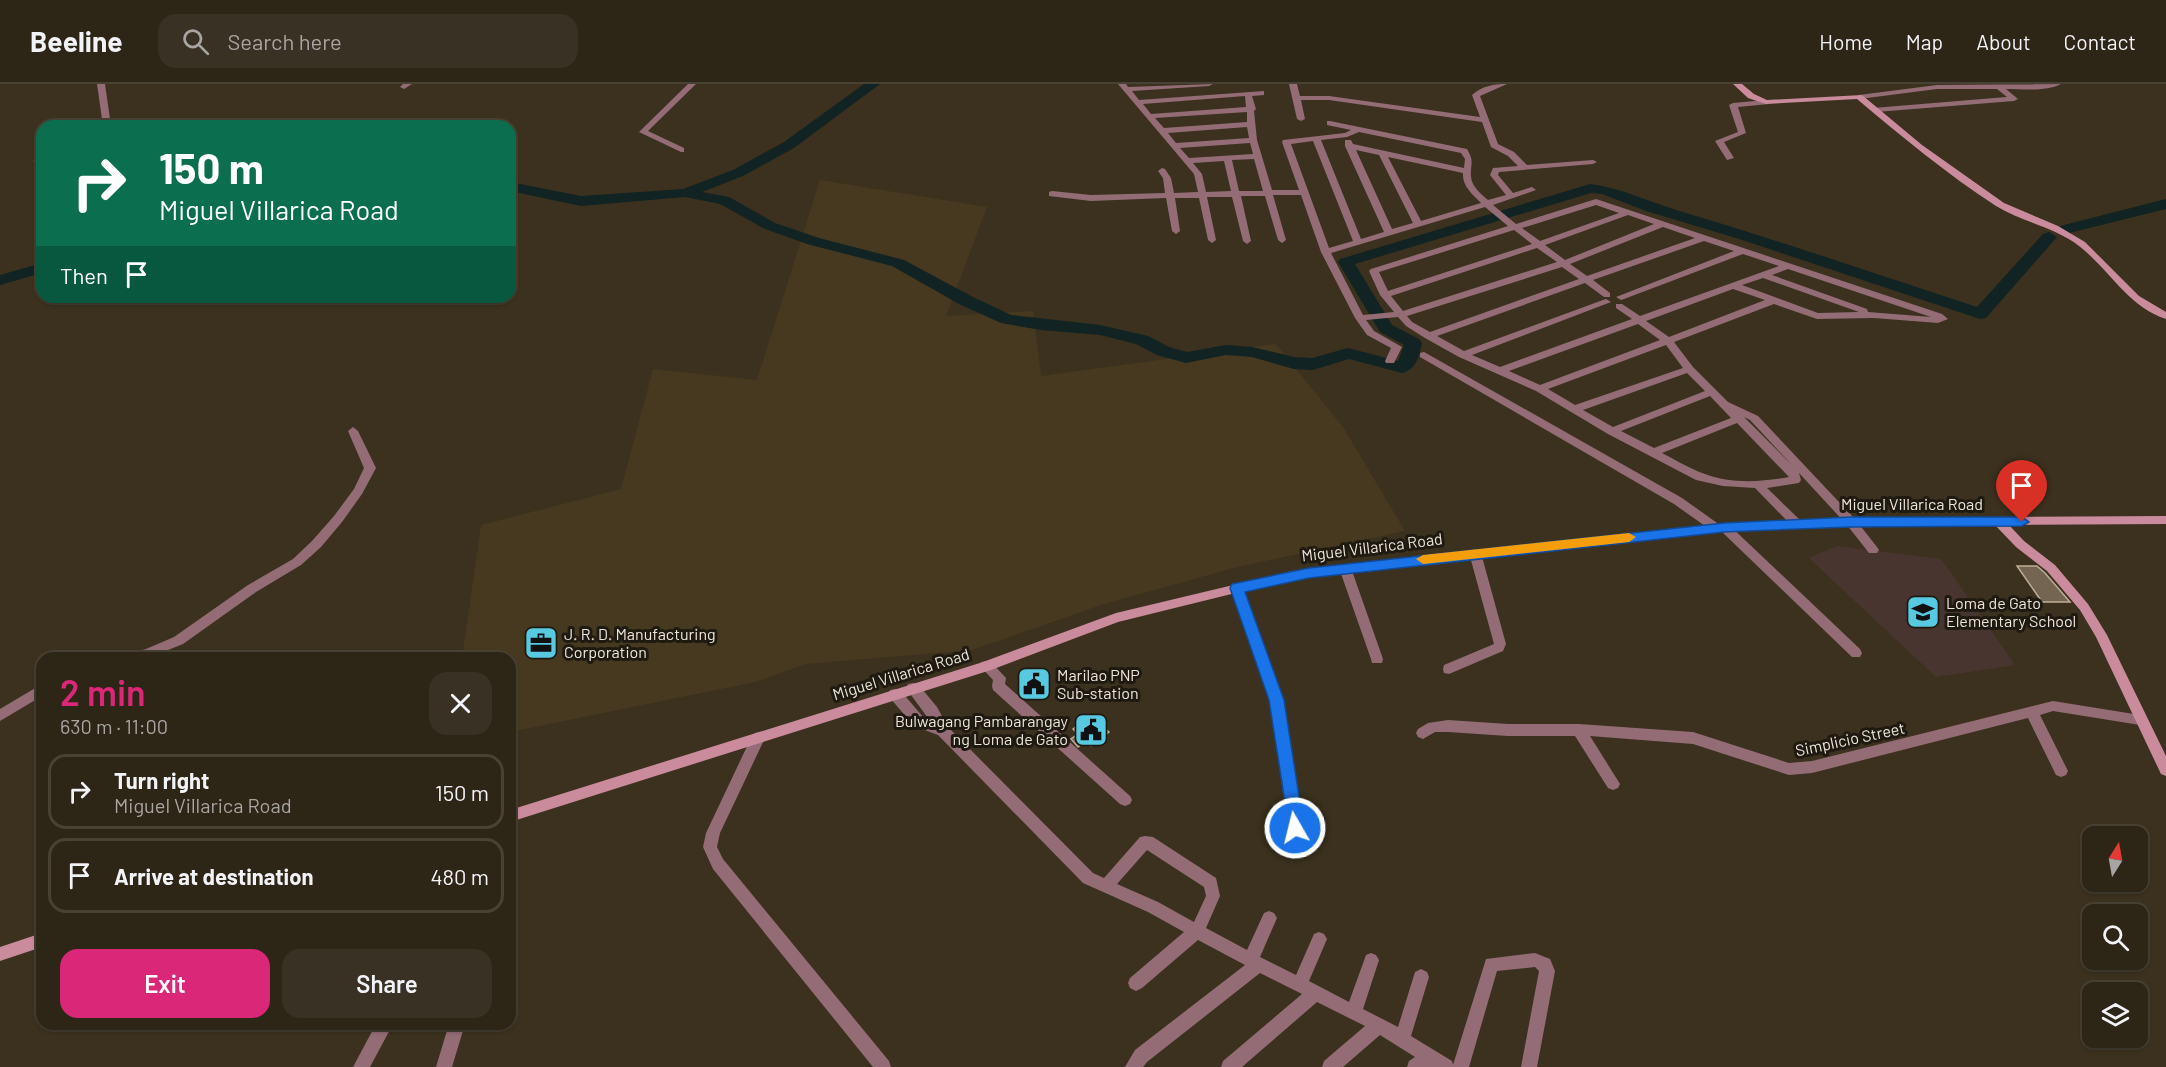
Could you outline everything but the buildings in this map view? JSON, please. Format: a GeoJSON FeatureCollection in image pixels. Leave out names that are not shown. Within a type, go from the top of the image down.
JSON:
{"type":"FeatureCollection","features":[{"type":"Feature","properties":{"kind":"main road"},"geometry":{"type":"LineString","coordinates":[[1737,84],[1751,96],[1767,102],[1859,97],[1918,147],[2001,205],[2062,232],[2082,244],[2132,294],[2166,316]]}},
{"type":"Feature","properties":{"kind":"main road","name":"Miguel Villarica Road"},"geometry":{"type":"LineString","coordinates":[[516,814],[986,666],[1116,618],[1292,575],[1475,553],[1720,528],[1796,523],[2166,520]]}},
{"type":"Feature","properties":{"kind":"main road"},"geometry":{"type":"LineString","coordinates":[[1999,522],[2020,544],[2051,568],[2084,608],[2101,635],[2166,770]]}},
{"type":"Feature","properties":{"kind":"main road"},"geometry":{"type":"LineString","coordinates":[[0,954],[36,942]]}},
{"type":"Feature","properties":{"kind":"street"},"geometry":{"type":"LineString","coordinates":[[101,84],[106,120]]}},
{"type":"Feature","properties":{"kind":"street"},"geometry":{"type":"LineString","coordinates":[[681,150],[643,132],[692,84]]}},
{"type":"Feature","properties":{"kind":"street"},"geometry":{"type":"LineString","coordinates":[[1124,87],[1209,84]]}},
{"type":"Feature","properties":{"kind":"street"},"geometry":{"type":"LineString","coordinates":[[1293,84],[1301,119]]}},
{"type":"Feature","properties":{"kind":"street"},"geometry":{"type":"LineString","coordinates":[[1503,84],[1483,90],[1476,95],[1494,145],[1511,154],[1525,168]]}},
{"type":"Feature","properties":{"kind":"street"},"geometry":{"type":"LineString","coordinates":[[1888,84],[1902,92]]}},
{"type":"Feature","properties":{"kind":"street"},"geometry":{"type":"LineString","coordinates":[[1859,97],[1937,87],[1996,85],[2034,87],[2057,84]]}},
{"type":"Feature","properties":{"kind":"street"},"geometry":{"type":"LineString","coordinates":[[1876,110],[2014,99],[1996,85]]}},
{"type":"Feature","properties":{"kind":"street"},"geometry":{"type":"LineString","coordinates":[[1124,87],[1198,174],[1212,240]]}},
{"type":"Feature","properties":{"kind":"street"},"geometry":{"type":"LineString","coordinates":[[1137,102],[1261,93]]}},
{"type":"Feature","properties":{"kind":"street"},"geometry":{"type":"LineString","coordinates":[[1248,94],[1252,109],[1250,124],[1253,140],[1282,240]]}},
{"type":"Feature","properties":{"kind":"street"},"geometry":{"type":"LineString","coordinates":[[1296,98],[1329,99],[1484,120]]}},
{"type":"Feature","properties":{"kind":"street"},"geometry":{"type":"LineString","coordinates":[[1730,158],[1719,141],[1742,133],[1733,105],[1767,102]]}},
{"type":"Feature","properties":{"kind":"street"},"geometry":{"type":"LineString","coordinates":[[1149,116],[1252,109]]}},
{"type":"Feature","properties":{"kind":"street"},"geometry":{"type":"LineString","coordinates":[[1330,123],[1464,151],[1469,159],[1467,178],[1472,190],[1514,227],[1540,244],[1607,299],[1620,302],[1639,320],[1667,340],[1689,369],[1794,474],[1795,480],[1757,484],[1714,482],[1612,430],[1540,388],[1463,355],[1428,336],[1409,324],[1399,314],[1385,295],[1374,271],[1514,227],[1596,202],[1790,265],[1943,319],[1874,315],[1816,316],[1735,286]]}},
{"type":"Feature","properties":{"kind":"street"},"geometry":{"type":"LineString","coordinates":[[1161,131],[1250,124]]}},
{"type":"Feature","properties":{"kind":"street"},"geometry":{"type":"LineString","coordinates":[[1358,129],[1347,135],[1286,142],[1326,252],[1360,318],[1370,333],[1397,347],[1390,361]]}},
{"type":"Feature","properties":{"kind":"street"},"geometry":{"type":"LineString","coordinates":[[1347,135],[1349,146],[1389,233]]}},
{"type":"Feature","properties":{"kind":"street"},"geometry":{"type":"LineString","coordinates":[[1316,138],[1358,242]]}},
{"type":"Feature","properties":{"kind":"street"},"geometry":{"type":"LineString","coordinates":[[1174,146],[1253,140]]}},
{"type":"Feature","properties":{"kind":"street"},"geometry":{"type":"LineString","coordinates":[[1349,146],[1468,171]]}},
{"type":"Feature","properties":{"kind":"street"},"geometry":{"type":"LineString","coordinates":[[1383,154],[1418,224]]}},
{"type":"Feature","properties":{"kind":"street"},"geometry":{"type":"LineString","coordinates":[[1187,161],[1258,156]]}},
{"type":"Feature","properties":{"kind":"street"},"geometry":{"type":"LineString","coordinates":[[1227,158],[1247,241]]}},
{"type":"Feature","properties":{"kind":"street"},"geometry":{"type":"LineString","coordinates":[[1511,196],[1494,172],[1496,170],[1593,162]]}},
{"type":"Feature","properties":{"kind":"street"},"geometry":{"type":"LineString","coordinates":[[1162,171],[1167,178],[1176,231]]}},
{"type":"Feature","properties":{"kind":"street"},"geometry":{"type":"LineString","coordinates":[[1326,252],[1532,190]]}},
{"type":"Feature","properties":{"kind":"street"},"geometry":{"type":"LineString","coordinates":[[1052,194],[1091,198],[1304,192]]}},
{"type":"Feature","properties":{"kind":"street"},"geometry":{"type":"LineString","coordinates":[[1385,295],[1629,212]]}},
{"type":"Feature","properties":{"kind":"street"},"geometry":{"type":"LineString","coordinates":[[1360,318],[1399,314],[1564,263],[1663,224]]}},
{"type":"Feature","properties":{"kind":"street"},"geometry":{"type":"LineString","coordinates":[[1428,336],[1704,238]]}},
{"type":"Feature","properties":{"kind":"street"},"geometry":{"type":"LineString","coordinates":[[1620,302],[1744,250]]}},
{"type":"Feature","properties":{"kind":"street"},"geometry":{"type":"LineString","coordinates":[[1500,371],[1790,265]]}},
{"type":"Feature","properties":{"kind":"street"},"geometry":{"type":"LineString","coordinates":[[1764,275],[1874,315]]}},
{"type":"Feature","properties":{"kind":"street"},"geometry":{"type":"LineString","coordinates":[[1463,355],[1607,299]]}},
{"type":"Feature","properties":{"kind":"street"},"geometry":{"type":"LineString","coordinates":[[1540,388],[1772,301]]}},
{"type":"Feature","properties":{"kind":"street"},"geometry":{"type":"LineString","coordinates":[[1424,356],[1678,501],[1720,528],[1856,653]]}},
{"type":"Feature","properties":{"kind":"street"},"geometry":{"type":"LineString","coordinates":[[1575,409],[1689,369]]}},
{"type":"Feature","properties":{"kind":"street"},"geometry":{"type":"LineString","coordinates":[[1612,430],[1712,392]]}},
{"type":"Feature","properties":{"kind":"street"},"geometry":{"type":"LineString","coordinates":[[1725,405],[1754,418],[1851,522],[1872,550]]}},
{"type":"Feature","properties":{"kind":"street"},"geometry":{"type":"LineString","coordinates":[[1654,452],[1738,419]]}},
{"type":"Feature","properties":{"kind":"street"},"geometry":{"type":"LineString","coordinates":[[158,652],[175,644],[250,590],[298,561],[318,543],[365,481],[369,468],[353,431]]}},
{"type":"Feature","properties":{"kind":"street"},"geometry":{"type":"LineString","coordinates":[[1757,484],[1796,523]]}},
{"type":"Feature","properties":{"kind":"street"},"geometry":{"type":"LineString","coordinates":[[1449,669],[1499,647],[1500,644],[1475,553]]}},
{"type":"Feature","properties":{"kind":"street"},"geometry":{"type":"LineString","coordinates":[[1345,568],[1377,659]]}},
{"type":"Feature","properties":{"kind":"street"},"geometry":{"type":"LineString","coordinates":[[1237,588],[1277,700],[1295,828]]}},
{"type":"Feature","properties":{"kind":"street"},"geometry":{"type":"LineString","coordinates":[[986,666],[1000,678],[998,686],[1125,800]]}},
{"type":"Feature","properties":{"kind":"street"},"geometry":{"type":"LineString","coordinates":[[913,688],[932,711],[943,731],[1088,878],[1107,885],[1379,1025],[1446,1067]]}},
{"type":"Feature","properties":{"kind":"street"},"geometry":{"type":"LineString","coordinates":[[0,716],[36,693]]}},
{"type":"Feature","properties":{"kind":"street"},"geometry":{"type":"LineString","coordinates":[[895,694],[919,722],[943,731]]}},
{"type":"Feature","properties":{"kind":"street","name":"Simplicio Street"},"geometry":{"type":"LineString","coordinates":[[1423,733],[1433,727],[1448,726],[1508,730],[1579,730],[1693,738],[1789,769],[1812,767],[2053,706],[2140,720]]}},
{"type":"Feature","properties":{"kind":"street"},"geometry":{"type":"LineString","coordinates":[[2032,712],[2061,771]]}},
{"type":"Feature","properties":{"kind":"street"},"geometry":{"type":"LineString","coordinates":[[1579,730],[1613,784]]}},
{"type":"Feature","properties":{"kind":"street"},"geometry":{"type":"LineString","coordinates":[[758,738],[713,833],[710,848],[718,864],[883,1067]]}},
{"type":"Feature","properties":{"kind":"street"},"geometry":{"type":"LineString","coordinates":[[1107,885],[1145,842],[1151,842],[1211,883],[1213,896],[1197,931],[1136,983]]}},
{"type":"Feature","properties":{"kind":"street"},"geometry":{"type":"LineString","coordinates":[[1133,1067],[1141,1056],[1255,962],[1269,918]]}},
{"type":"Feature","properties":{"kind":"street"},"geometry":{"type":"LineString","coordinates":[[1300,985],[1320,939]]}},
{"type":"Feature","properties":{"kind":"street"},"geometry":{"type":"LineString","coordinates":[[1354,1012],[1371,960]]}},
{"type":"Feature","properties":{"kind":"street"},"geometry":{"type":"LineString","coordinates":[[1461,1067],[1491,964],[1535,960],[1545,964],[1546,971],[1529,1067]]}},
{"type":"Feature","properties":{"kind":"street"},"geometry":{"type":"LineString","coordinates":[[1401,1039],[1421,976]]}},
{"type":"Feature","properties":{"kind":"street"},"geometry":{"type":"LineString","coordinates":[[1229,1067],[1316,993]]}},
{"type":"Feature","properties":{"kind":"street"},"geometry":{"type":"LineString","coordinates":[[1332,1066],[1379,1025]]}},
{"type":"Feature","properties":{"kind":"street"},"geometry":{"type":"LineString","coordinates":[[361,1067],[382,1030]]}},
{"type":"Feature","properties":{"kind":"street"},"geometry":{"type":"LineString","coordinates":[[444,1067],[455,1030]]}},
{"type":"Feature","properties":{"kind":"street"},"geometry":{"type":"LineString","coordinates":[[1415,1067],[1430,1057]]}},
{"type":"Feature","properties":{"kind":"shaded area"},"geometry":{"type":"Polygon","coordinates":[[[820,180],[987,207],[946,316],[1033,311],[1041,376],[1276,344],[1343,427],[1405,531],[1237,567],[1101,605],[972,650],[806,664],[755,682],[516,731],[516,652],[463,652],[481,525],[621,489],[653,369],[757,380],[820,180]]]}},
{"type":"Feature","properties":{"kind":"shaded area","name":"Loma de Gato Elementary School"},"geometry":{"type":"Polygon","coordinates":[[[1837,546],[1941,559],[2015,665],[1936,677],[1809,558],[1837,546]]]}},
{"type":"Feature","properties":{"kind":"waterway"},"geometry":{"type":"LineString","coordinates":[[685,193],[738,173],[789,145],[873,84]]}},
{"type":"Feature","properties":{"kind":"waterway"},"geometry":{"type":"LineString","coordinates":[[516,188],[581,201],[685,193]]}},
{"type":"Feature","properties":{"kind":"waterway"},"geometry":{"type":"LineString","coordinates":[[1505,214],[1590,188],[1605,190],[1651,208],[1742,235],[1980,314],[2049,237]]}},
{"type":"Feature","properties":{"kind":"waterway"},"geometry":{"type":"LineString","coordinates":[[685,193],[724,200],[770,226],[813,241],[898,263],[965,300],[1007,319],[1041,325],[1100,330],[1142,340],[1163,351],[1186,358],[1226,350],[1252,352],[1294,363],[1313,364],[1348,353],[1402,367],[1409,360],[1413,343],[1386,328],[1346,262],[1497,217]]}},
{"type":"Feature","properties":{"kind":"waterway"},"geometry":{"type":"LineString","coordinates":[[2065,229],[2166,204]]}},
{"type":"Feature","properties":{"kind":"waterway"},"geometry":{"type":"LineString","coordinates":[[0,280],[36,270]]}},
{"type":"Feature","properties":{"kind":"slow traffic"},"geometry":{"type":"LineString","coordinates":[[1423,559],[1629,537]]}},
{"type":"Feature","properties":{"kind":"place","name":"Loma de Gato Elementary School"},"geometry":{"type":"Point","coordinates":[1923,612]}},
{"type":"Feature","properties":{"kind":"place","name":"J. R. D. Manufacturing Corporation"},"geometry":{"type":"Point","coordinates":[541,643]}},
{"type":"Feature","properties":{"kind":"place","name":"Marilao PNP Sub-station"},"geometry":{"type":"Point","coordinates":[1034,684]}},
{"type":"Feature","properties":{"kind":"place","name":"Bulwagang Pambarangay ng Loma de Gato"},"geometry":{"type":"Point","coordinates":[1091,730]}},
{"type":"Feature","properties":{"kind":"route"},"geometry":{"type":"LineString","coordinates":[[1295,828],[1277,700],[1237,588],[1292,575],[1475,553],[1724,528],[1796,523],[2022,522]]}}]}
